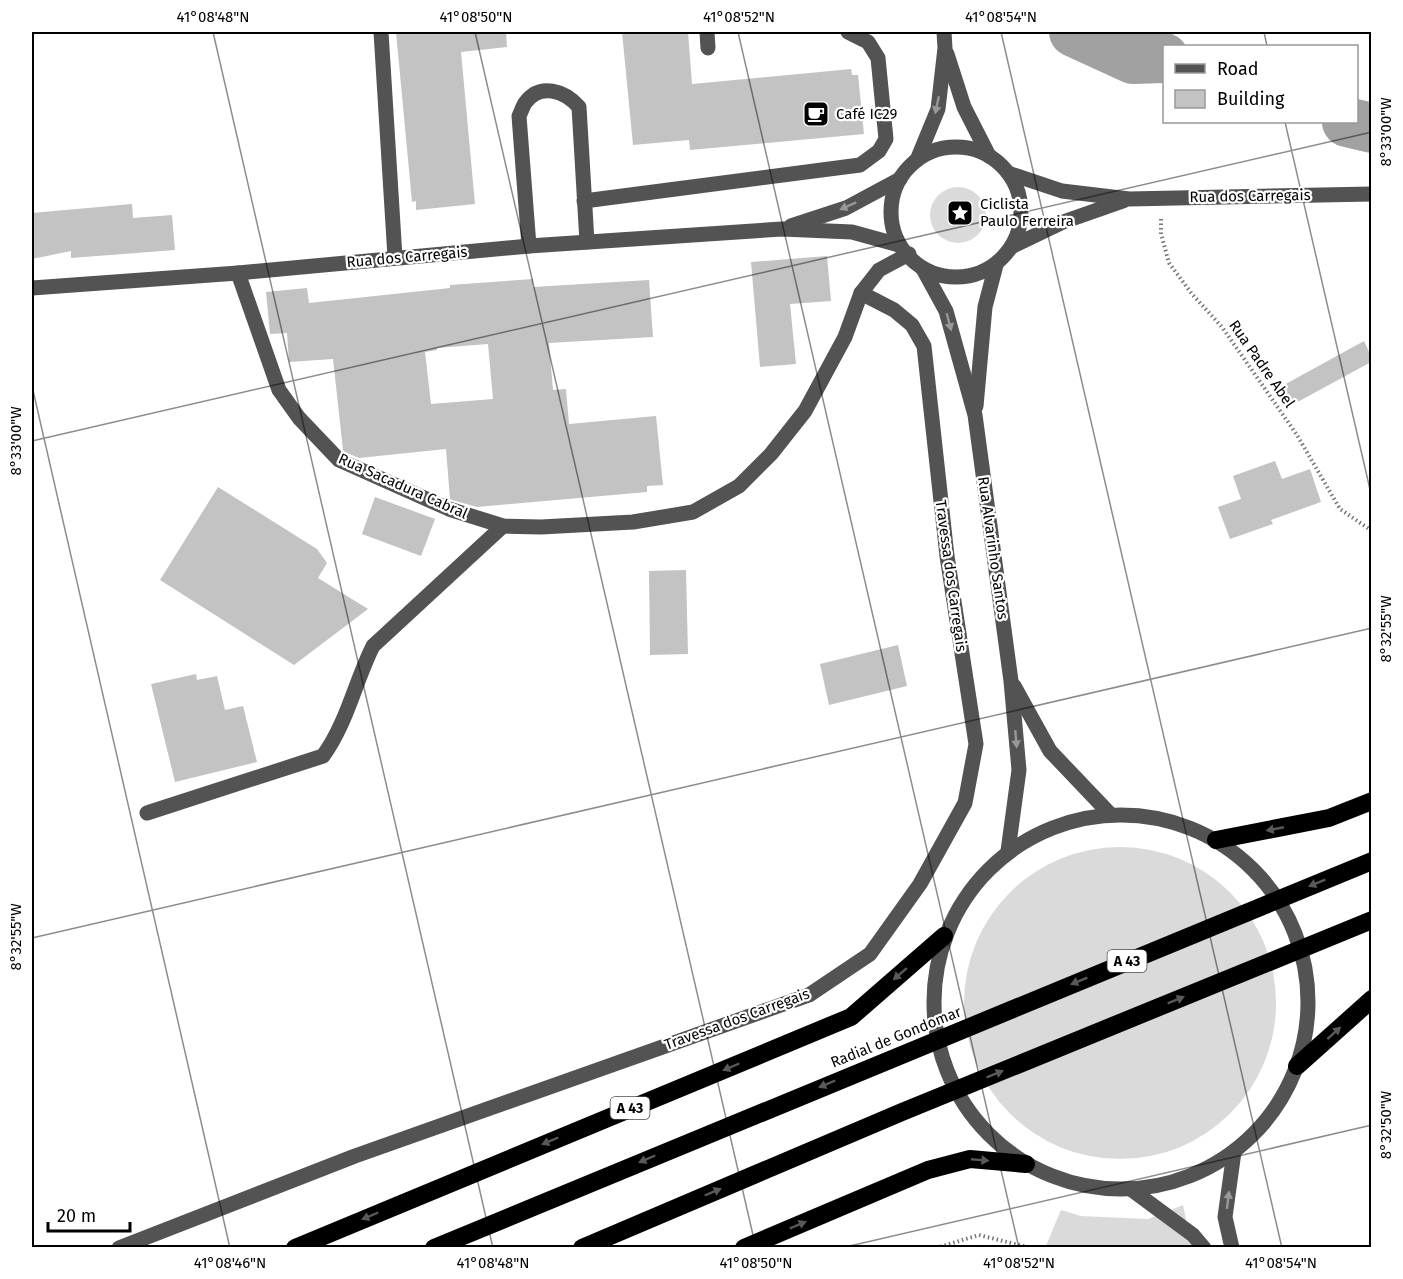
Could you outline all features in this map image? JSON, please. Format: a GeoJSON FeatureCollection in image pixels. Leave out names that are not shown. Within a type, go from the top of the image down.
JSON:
{"type":"FeatureCollection","features":[{"type":"Feature","properties":{"kind":"highway"},"geometry":{"type":"LineString","coordinates":[[1216,840],[1329,818],[1371,801]]}},
{"type":"Feature","properties":{"kind":"highway","name":"Radial de Gondomar"},"geometry":{"type":"LineString","coordinates":[[434,1248],[1371,861]]}},
{"type":"Feature","properties":{"kind":"highway"},"geometry":{"type":"LineString","coordinates":[[582,1248],[902,1112],[1371,920]]}},
{"type":"Feature","properties":{"kind":"highway","name":"A 43"},"geometry":{"type":"LineString","coordinates":[[295,1248],[851,1017],[944,936]]}},
{"type":"Feature","properties":{"kind":"highway"},"geometry":{"type":"LineString","coordinates":[[1297,1066],[1371,999]]}},
{"type":"Feature","properties":{"kind":"highway"},"geometry":{"type":"LineString","coordinates":[[744,1248],[928,1170],[970,1159],[1026,1164]]}},
{"type":"Feature","properties":{"kind":"street"},"geometry":{"type":"LineString","coordinates":[[381,32],[395,257]]}},
{"type":"Feature","properties":{"kind":"street"},"geometry":{"type":"LineString","coordinates":[[707,32],[708,48]]}},
{"type":"Feature","properties":{"kind":"street"},"geometry":{"type":"LineString","coordinates":[[584,201],[860,165],[879,151],[886,139],[878,58],[868,42],[848,32]]}},
{"type":"Feature","properties":{"kind":"street"},"geometry":{"type":"LineString","coordinates":[[944,32],[945,48],[938,109],[917,160],[900,179],[891,203],[893,229],[904,250],[923,269],[947,278],[973,276],[996,265],[1013,246],[1021,222],[1021,213],[1019,196],[1008,173],[989,156],[964,107],[945,48]]}},
{"type":"Feature","properties":{"kind":"street"},"geometry":{"type":"LineString","coordinates":[[529,246],[519,116],[526,102],[541,91],[555,91],[570,97],[579,107],[587,242]]}},
{"type":"Feature","properties":{"kind":"street"},"geometry":{"type":"LineString","coordinates":[[917,160],[939,149],[965,148],[989,156]]}},
{"type":"Feature","properties":{"kind":"street","name":"Rua dos Carregais"},"geometry":{"type":"LineString","coordinates":[[1008,173],[1062,191],[1129,199],[1371,194]]}},
{"type":"Feature","properties":{"kind":"street","name":"Rua dos Carregais"},"geometry":{"type":"LineString","coordinates":[[782,229],[846,208],[900,179]]}},
{"type":"Feature","properties":{"kind":"street","name":"Rua dos Carregais"},"geometry":{"type":"LineString","coordinates":[[1013,246],[1063,222],[1129,199]]}},
{"type":"Feature","properties":{"kind":"street","name":"Rua dos Carregais"},"geometry":{"type":"LineString","coordinates":[[32,288],[238,273],[529,246],[782,229],[852,232],[904,250]]}},
{"type":"Feature","properties":{"kind":"street","name":"Rua Sacadura Cabral"},"geometry":{"type":"LineString","coordinates":[[238,273],[279,390],[299,418],[339,460],[449,509],[503,526],[541,527],[643,521],[693,512],[739,486],[771,454],[805,411],[845,337],[861,293],[879,270],[904,250]]}},
{"type":"Feature","properties":{"kind":"street","name":"Rua Alvarinho Santos"},"geometry":{"type":"LineString","coordinates":[[975,415],[985,307],[996,265]]}},
{"type":"Feature","properties":{"kind":"street","name":"Rua Alvarinho Santos"},"geometry":{"type":"LineString","coordinates":[[923,269],[946,311],[975,415],[1011,681],[1019,770],[1008,851]]}},
{"type":"Feature","properties":{"kind":"street","name":"Travessa dos Carregais"},"geometry":{"type":"LineString","coordinates":[[119,1248],[355,1156],[809,995],[870,954],[921,884],[965,803],[976,744],[947,556],[924,346],[912,325],[894,310],[861,293]]}},
{"type":"Feature","properties":{"kind":"street"},"geometry":{"type":"LineString","coordinates":[[147,813],[323,756],[333,743],[364,665],[374,646],[503,526]]}},
{"type":"Feature","properties":{"kind":"street","name":"Rua Alvarinho Santos"},"geometry":{"type":"LineString","coordinates":[[1011,681],[1050,751],[1110,814]]}},
{"type":"Feature","properties":{"kind":"street"},"geometry":{"type":"LineString","coordinates":[[1110,814],[1147,815],[1173,822],[1216,840],[1245,861],[1271,888],[1290,920],[1302,955],[1308,992],[1306,1029],[1297,1066],[1282,1098],[1261,1127],[1234,1152],[1203,1171],[1168,1184],[1132,1190],[1095,1188],[1060,1180],[1026,1164],[996,1142],[971,1115],[952,1084],[939,1049],[933,1013],[935,974],[944,936],[960,905],[980,876],[1008,851],[1049,828],[1074,819],[1110,814]]}},
{"type":"Feature","properties":{"kind":"street"},"geometry":{"type":"LineString","coordinates":[[1232,1248],[1225,1217],[1234,1152]]}},
{"type":"Feature","properties":{"kind":"street"},"geometry":{"type":"LineString","coordinates":[[1132,1190],[1193,1235],[1204,1248]]}},
{"type":"Feature","properties":{"kind":"path","name":"Rua Padre Abel"},"geometry":{"type":"LineString","coordinates":[[1161,198],[1161,234],[1169,263],[1192,294],[1222,327],[1297,435],[1340,509],[1371,531]]}},
{"type":"Feature","properties":{"kind":"path"},"geometry":{"type":"LineString","coordinates":[[936,1248],[979,1235],[1031,1248]]}},
{"type":"Feature","properties":{"kind":"shaded area"},"geometry":{"type":"Polygon","coordinates":[[[953,187],[963,187],[978,195],[984,204],[986,215],[984,226],[978,235],[963,243],[953,243],[942,238],[935,231],[930,220],[930,210],[935,199],[942,192],[953,187]]]}},
{"type":"Feature","properties":{"kind":"shaded area"},"geometry":{"type":"Polygon","coordinates":[[[1120,847],[1150,850],[1194,865],[1219,882],[1241,904],[1258,929],[1264,943],[1273,973],[1276,1003],[1273,1033],[1258,1077],[1241,1102],[1219,1124],[1194,1141],[1180,1147],[1150,1156],[1120,1159],[1090,1156],[1046,1141],[1021,1124],[999,1102],[982,1077],[976,1063],[967,1033],[964,1003],[967,973],[982,929],[999,904],[1021,882],[1046,865],[1060,859],[1090,850],[1120,847]]]}},
{"type":"Feature","properties":{"kind":"shaded area"},"geometry":{"type":"Polygon","coordinates":[[[1183,1205],[1192,1247],[1045,1248],[1061,1210],[1081,1216],[1148,1219],[1183,1205]]]}},
{"type":"Feature","properties":{"kind":"building"},"geometry":{"type":"Polygon","coordinates":[[[396,32],[506,32],[507,47],[461,52],[475,204],[416,210],[416,201],[412,202],[396,32]]]}},
{"type":"Feature","properties":{"kind":"building"},"geometry":{"type":"Polygon","coordinates":[[[622,32],[688,32],[692,84],[851,69],[852,75],[858,75],[864,134],[690,150],[689,140],[633,145],[622,32]]]}},
{"type":"Feature","properties":{"kind":"building"},"geometry":{"type":"Polygon","coordinates":[[[132,204],[133,218],[172,215],[175,250],[71,258],[71,251],[32,259],[32,213],[132,204]]]}},
{"type":"Feature","properties":{"kind":"building"},"geometry":{"type":"Polygon","coordinates":[[[827,256],[831,301],[790,304],[796,364],[760,367],[751,262],[827,256]]]}},
{"type":"Feature","properties":{"kind":"building"},"geometry":{"type":"Polygon","coordinates":[[[533,279],[533,287],[649,280],[653,337],[549,343],[553,390],[566,389],[569,424],[656,416],[663,485],[647,486],[647,492],[477,507],[450,499],[446,449],[359,458],[345,452],[333,359],[289,362],[287,333],[270,334],[266,292],[307,288],[309,303],[450,288],[450,285],[533,279]],[[488,344],[437,348],[437,350],[425,352],[431,404],[493,399],[488,344]]]}},
{"type":"Feature","properties":{"kind":"building"},"geometry":{"type":"Polygon","coordinates":[[[1364,341],[1371,356],[1371,362],[1292,405],[1282,386],[1364,341]]]}},
{"type":"Feature","properties":{"kind":"building"},"geometry":{"type":"Polygon","coordinates":[[[1275,461],[1282,479],[1310,469],[1321,502],[1271,520],[1273,524],[1230,539],[1218,507],[1241,499],[1233,476],[1275,461]]]}},
{"type":"Feature","properties":{"kind":"building"},"geometry":{"type":"Polygon","coordinates":[[[218,487],[317,549],[327,563],[318,578],[368,609],[294,665],[160,580],[218,487]]]}},
{"type":"Feature","properties":{"kind":"building"},"geometry":{"type":"Polygon","coordinates":[[[375,497],[435,519],[421,556],[362,534],[375,497]]]}},
{"type":"Feature","properties":{"kind":"building"},"geometry":{"type":"Polygon","coordinates":[[[686,570],[688,654],[650,655],[649,571],[686,570]]]}},
{"type":"Feature","properties":{"kind":"building"},"geometry":{"type":"Polygon","coordinates":[[[898,645],[907,686],[829,705],[820,664],[898,645]]]}},
{"type":"Feature","properties":{"kind":"building"},"geometry":{"type":"Polygon","coordinates":[[[196,674],[197,680],[217,676],[225,710],[243,706],[257,762],[175,782],[151,684],[196,674]]]}},
{"type":"Feature","properties":{"kind":"waterway"},"geometry":{"type":"LineString","coordinates":[[1074,32],[1133,59],[1163,58]]}},
{"type":"Feature","properties":{"kind":"waterway"},"geometry":{"type":"LineString","coordinates":[[1351,123],[1372,128]]}},
{"type":"Feature","properties":{"kind":"place","name":"Café IC29"},"geometry":{"type":"Point","coordinates":[816,114]}},
{"type":"Feature","properties":{"kind":"place","name":"Ciclista Paulo Ferreira"},"geometry":{"type":"Point","coordinates":[960,213]}}]}
